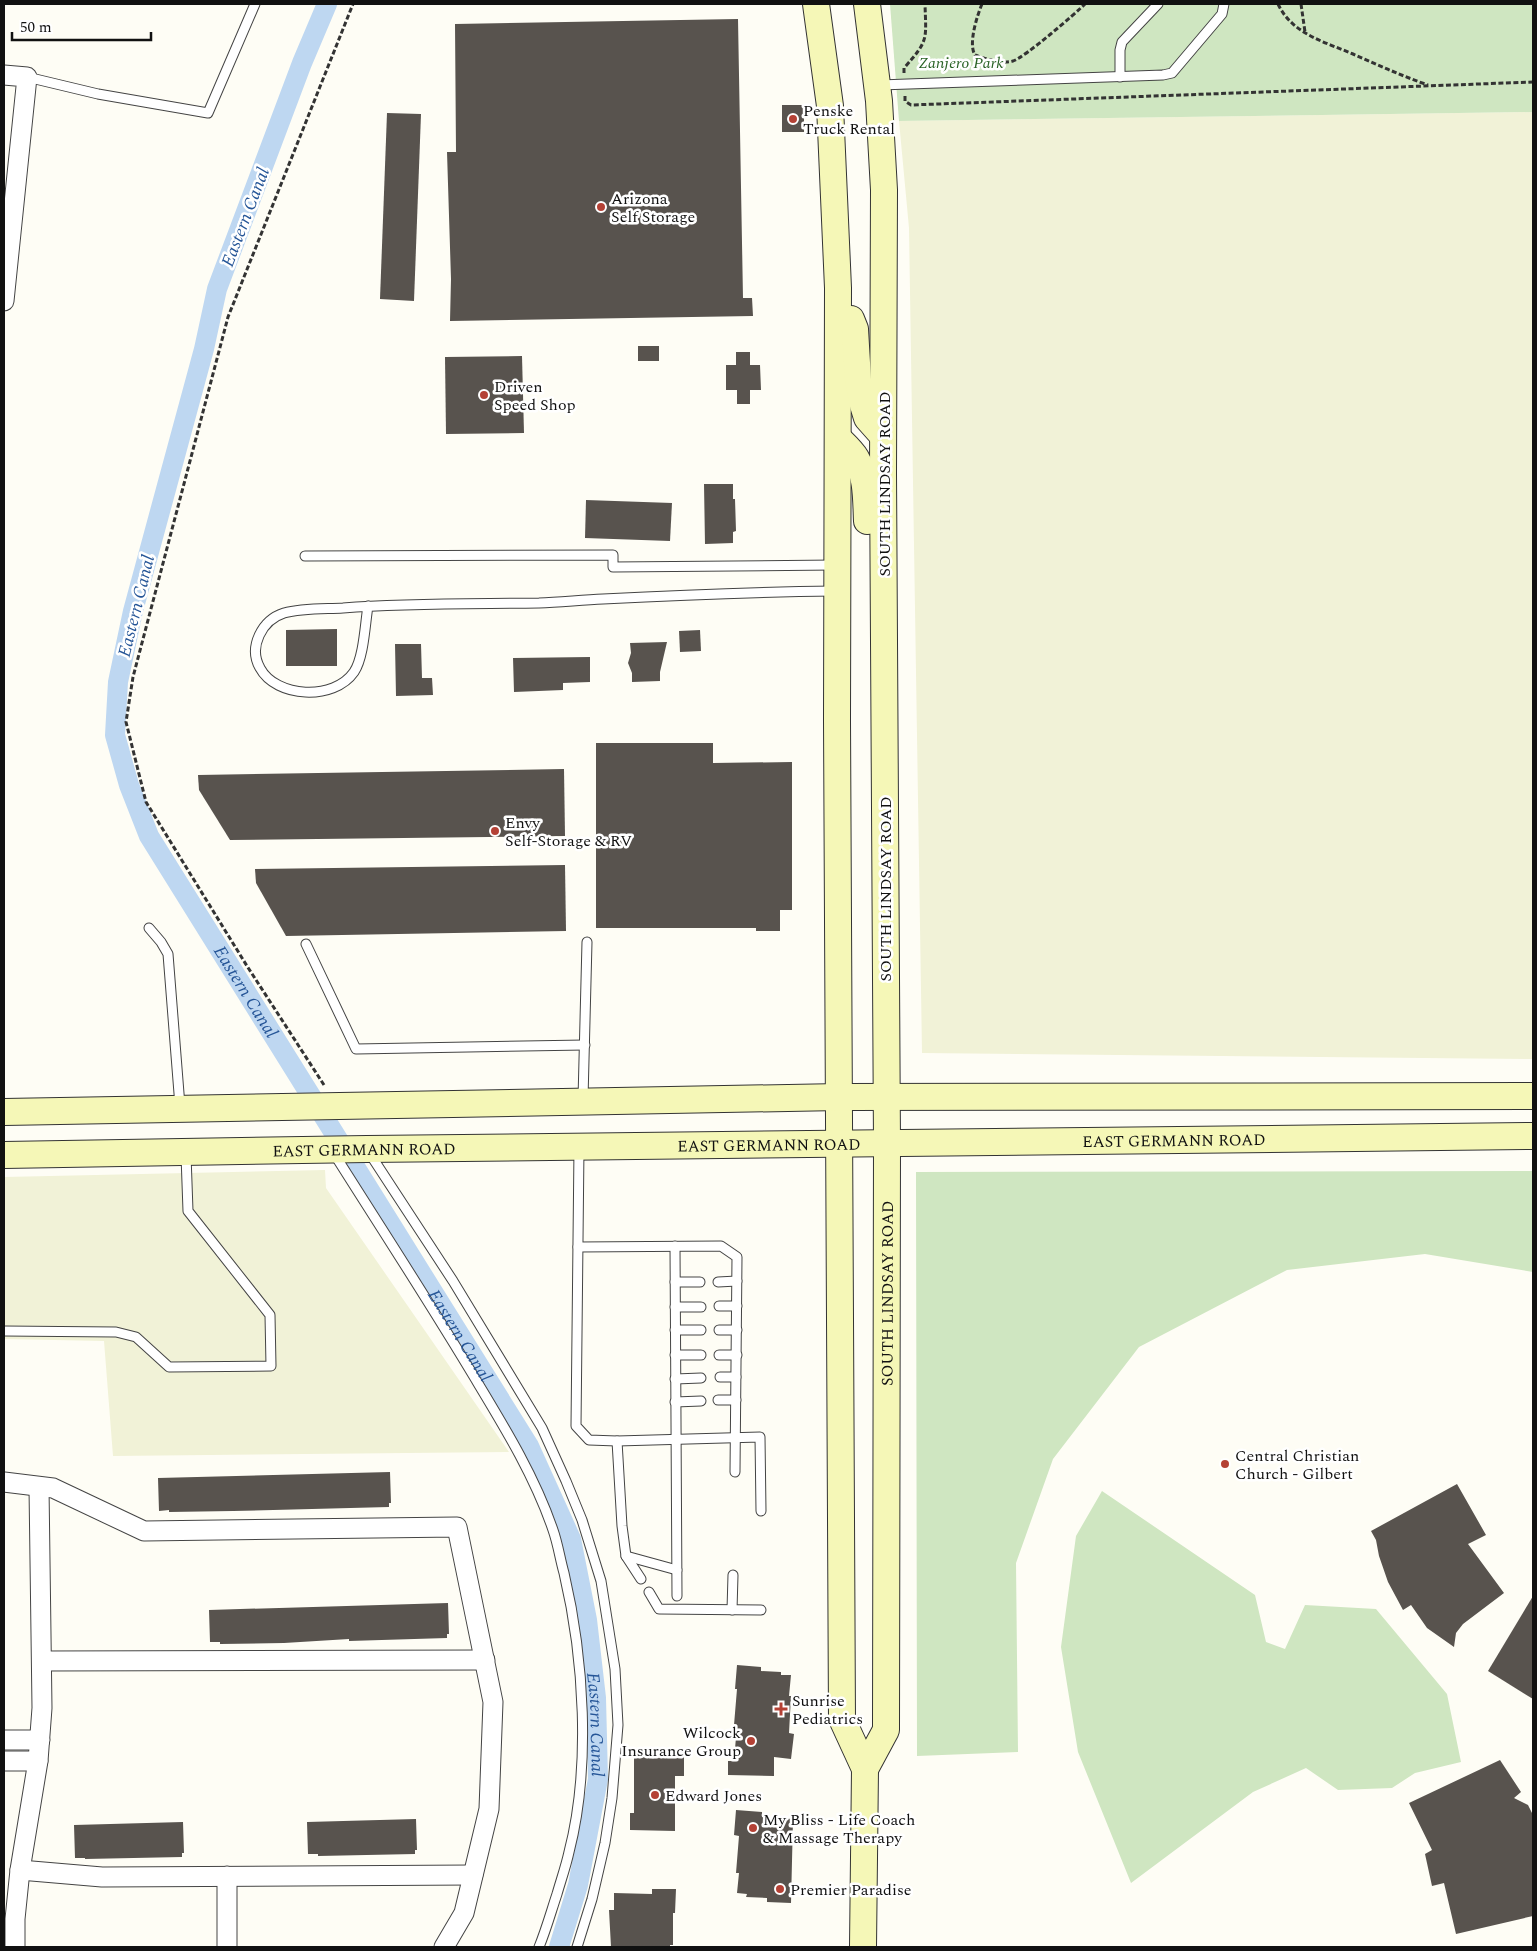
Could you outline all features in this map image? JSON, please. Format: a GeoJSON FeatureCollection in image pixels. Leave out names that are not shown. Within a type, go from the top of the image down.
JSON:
{"type":"FeatureCollection","features":[{"type":"Feature","properties":{"kind":"main road","name":"SOUTH LINDSAY ROAD"},"geometry":{"type":"LineString","coordinates":[[816,4],[830,106],[838,288],[842,1719],[865,1769],[863,1947]]}},
{"type":"Feature","properties":{"kind":"main road","name":"SOUTH LINDSAY ROAD"},"geometry":{"type":"LineString","coordinates":[[865,1769],[886,1730],[887,1144],[883,436],[884,190],[877,85],[867,4]]}},
{"type":"Feature","properties":{"kind":"main road"},"geometry":{"type":"LineString","coordinates":[[838,288],[855,329],[858,380],[863,405],[867,418],[883,436]]}},
{"type":"Feature","properties":{"kind":"main road"},"geometry":{"type":"LineString","coordinates":[[838,438],[856,458],[863,476],[866,493],[869,556],[884,609]]}},
{"type":"Feature","properties":{"kind":"main road"},"geometry":{"type":"LineString","coordinates":[[4,1112],[840,1097],[1533,1096]]}},
{"type":"Feature","properties":{"kind":"main road","name":"EAST GERMANN ROAD"},"geometry":{"type":"LineString","coordinates":[[4,1155],[1533,1136]]}},
{"type":"Feature","properties":{"kind":"street"},"geometry":{"type":"LineString","coordinates":[[4,75],[27,77],[4,301]]}},
{"type":"Feature","properties":{"kind":"street"},"geometry":{"type":"LineString","coordinates":[[4,1482],[53,1488],[144,1531],[458,1526],[492,1702],[489,1809],[464,1914],[444,1947]]}},
{"type":"Feature","properties":{"kind":"street"},"geometry":{"type":"LineString","coordinates":[[15,1947],[15,1919],[20,1870],[38,1760],[42,1708],[39,1487]]}},
{"type":"Feature","properties":{"kind":"street"},"geometry":{"type":"LineString","coordinates":[[42,1661],[484,1660]]}},
{"type":"Feature","properties":{"kind":"street"},"geometry":{"type":"LineString","coordinates":[[4,1740],[40,1740]]}},
{"type":"Feature","properties":{"kind":"street"},"geometry":{"type":"LineString","coordinates":[[4,1761],[38,1760]]}},
{"type":"Feature","properties":{"kind":"street"},"geometry":{"type":"LineString","coordinates":[[20,1870],[102,1877],[473,1875]]}},
{"type":"Feature","properties":{"kind":"street"},"geometry":{"type":"LineString","coordinates":[[227,1876],[227,1947]]}},
{"type":"Feature","properties":{"kind":"lane"},"geometry":{"type":"LineString","coordinates":[[27,77],[98,94],[208,113],[255,4]]}},
{"type":"Feature","properties":{"kind":"lane"},"geometry":{"type":"LineString","coordinates":[[1120,77],[1120,50],[1122,42],[1158,4]]}},
{"type":"Feature","properties":{"kind":"lane"},"geometry":{"type":"LineString","coordinates":[[877,85],[1163,75],[1172,72],[1222,14],[1224,4]]}},
{"type":"Feature","properties":{"kind":"lane"},"geometry":{"type":"LineString","coordinates":[[305,556],[613,555],[613,567],[838,578]]}},
{"type":"Feature","properties":{"kind":"lane"},"geometry":{"type":"LineString","coordinates":[[368,606],[360,653],[354,672],[338,685],[330,689],[308,692],[281,686],[267,677],[259,667],[255,652],[258,636],[266,623],[283,613],[368,606],[541,603],[762,592],[838,578]]}},
{"type":"Feature","properties":{"kind":"lane"},"geometry":{"type":"LineString","coordinates":[[149,928],[168,954],[180,1109]]}},
{"type":"Feature","properties":{"kind":"lane"},"geometry":{"type":"LineString","coordinates":[[583,1102],[588,942]]}},
{"type":"Feature","properties":{"kind":"lane"},"geometry":{"type":"LineString","coordinates":[[306,944],[356,1049],[585,1045]]}},
{"type":"Feature","properties":{"kind":"lane"},"geometry":{"type":"LineString","coordinates":[[579,1147],[576,1426],[589,1440],[617,1442],[760,1438],[760,1511]]}},
{"type":"Feature","properties":{"kind":"lane"},"geometry":{"type":"LineString","coordinates":[[367,1149],[453,1281],[542,1428],[582,1520],[601,1581],[615,1669],[618,1725],[612,1798],[605,1843],[592,1899],[577,1947]]}},
{"type":"Feature","properties":{"kind":"lane"},"geometry":{"type":"LineString","coordinates":[[331,1150],[459,1352],[512,1441],[536,1489],[553,1531],[568,1590],[576,1638],[581,1697],[582,1745],[578,1805],[569,1851],[539,1947]]}},
{"type":"Feature","properties":{"kind":"lane"},"geometry":{"type":"LineString","coordinates":[[4,1331],[116,1332],[136,1337],[169,1368],[271,1366],[270,1315],[188,1210],[186,1152]]}},
{"type":"Feature","properties":{"kind":"lane"},"geometry":{"type":"LineString","coordinates":[[675,1246],[678,1596]]}},
{"type":"Feature","properties":{"kind":"lane"},"geometry":{"type":"LineString","coordinates":[[578,1247],[721,1246],[737,1257],[735,1472]]}},
{"type":"Feature","properties":{"kind":"lane"},"geometry":{"type":"LineString","coordinates":[[675,1282],[700,1282]]}},
{"type":"Feature","properties":{"kind":"lane"},"geometry":{"type":"LineString","coordinates":[[718,1282],[737,1282]]}},
{"type":"Feature","properties":{"kind":"lane"},"geometry":{"type":"LineString","coordinates":[[719,1306],[737,1306]]}},
{"type":"Feature","properties":{"kind":"lane"},"geometry":{"type":"LineString","coordinates":[[675,1307],[701,1307]]}},
{"type":"Feature","properties":{"kind":"lane"},"geometry":{"type":"LineString","coordinates":[[675,1330],[701,1330]]}},
{"type":"Feature","properties":{"kind":"lane"},"geometry":{"type":"LineString","coordinates":[[719,1330],[737,1330]]}},
{"type":"Feature","properties":{"kind":"lane"},"geometry":{"type":"LineString","coordinates":[[675,1356],[701,1355]]}},
{"type":"Feature","properties":{"kind":"lane"},"geometry":{"type":"LineString","coordinates":[[719,1355],[736,1355]]}},
{"type":"Feature","properties":{"kind":"lane"},"geometry":{"type":"LineString","coordinates":[[720,1377],[736,1377]]}},
{"type":"Feature","properties":{"kind":"lane"},"geometry":{"type":"LineString","coordinates":[[675,1378],[701,1378]]}},
{"type":"Feature","properties":{"kind":"lane"},"geometry":{"type":"LineString","coordinates":[[718,1400],[736,1400]]}},
{"type":"Feature","properties":{"kind":"lane"},"geometry":{"type":"LineString","coordinates":[[675,1402],[702,1401]]}},
{"type":"Feature","properties":{"kind":"lane"},"geometry":{"type":"LineString","coordinates":[[617,1442],[622,1526],[626,1556],[641,1579]]}},
{"type":"Feature","properties":{"kind":"lane"},"geometry":{"type":"LineString","coordinates":[[626,1556],[678,1570]]}},
{"type":"Feature","properties":{"kind":"lane"},"geometry":{"type":"LineString","coordinates":[[732,1610],[733,1575]]}},
{"type":"Feature","properties":{"kind":"lane"},"geometry":{"type":"LineString","coordinates":[[649,1592],[659,1610],[761,1610]]}},
{"type":"Feature","properties":{"kind":"path"},"geometry":{"type":"LineString","coordinates":[[337,1106],[247,966],[146,802],[126,722],[133,677],[228,317],[353,4]]}},
{"type":"Feature","properties":{"kind":"path"},"geometry":{"type":"LineString","coordinates":[[982,4],[974,32],[972,50],[975,55],[994,61],[1014,61],[1043,40],[1084,4]]}},
{"type":"Feature","properties":{"kind":"path"},"geometry":{"type":"LineString","coordinates":[[1278,4],[1288,19],[1315,39],[1400,76],[1431,86]]}},
{"type":"Feature","properties":{"kind":"path"},"geometry":{"type":"LineString","coordinates":[[1301,4],[1305,33]]}},
{"type":"Feature","properties":{"kind":"green space","name":"Zanjero Park"},"geometry":{"type":"Polygon","coordinates":[[[890,4],[1533,4],[1533,112],[899,121],[890,4]]]}},
{"type":"Feature","properties":{"kind":"green space"},"geometry":{"type":"Polygon","coordinates":[[[1533,112],[1533,1059],[922,1053],[909,228],[899,121],[1533,112]]]}},
{"type":"Feature","properties":{"kind":"green space"},"geometry":{"type":"Polygon","coordinates":[[[325,1170],[326,1188],[509,1452],[113,1456],[104,1341],[4,1339],[4,1177],[325,1170]]]}},
{"type":"Feature","properties":{"kind":"green space"},"geometry":{"type":"Polygon","coordinates":[[[1533,1171],[1533,1272],[1425,1254],[1287,1270],[1139,1347],[1053,1459],[1016,1563],[1018,1752],[917,1756],[916,1172],[1533,1171]]]}},
{"type":"Feature","properties":{"kind":"green space"},"geometry":{"type":"Polygon","coordinates":[[[1102,1491],[1255,1595],[1266,1642],[1285,1649],[1305,1605],[1376,1609],[1447,1694],[1461,1762],[1415,1773],[1392,1788],[1338,1790],[1306,1768],[1253,1792],[1131,1883],[1078,1752],[1061,1647],[1076,1536],[1102,1491]]]}},
{"type":"Feature","properties":{"kind":"building"},"geometry":{"type":"Polygon","coordinates":[[[738,19],[743,298],[752,298],[753,316],[450,321],[451,279],[447,152],[456,152],[455,24],[738,19]]]}},
{"type":"Feature","properties":{"kind":"building","name":"Penske Truck Rental"},"geometry":{"type":"Polygon","coordinates":[[[782,105],[804,105],[804,132],[782,132],[782,105]]]}},
{"type":"Feature","properties":{"kind":"building"},"geometry":{"type":"Polygon","coordinates":[[[387,113],[421,114],[414,301],[380,299],[387,113]]]}},
{"type":"Feature","properties":{"kind":"building"},"geometry":{"type":"Polygon","coordinates":[[[638,346],[659,346],[659,361],[638,361],[638,346]]]}},
{"type":"Feature","properties":{"kind":"building"},"geometry":{"type":"Polygon","coordinates":[[[736,352],[750,352],[750,365],[760,365],[761,390],[750,390],[750,404],[737,404],[737,390],[726,390],[726,365],[736,365],[736,352]]]}},
{"type":"Feature","properties":{"kind":"building","name":"Driven Speed Shop"},"geometry":{"type":"Polygon","coordinates":[[[522,356],[524,433],[446,434],[445,357],[522,356]]]}},
{"type":"Feature","properties":{"kind":"building"},"geometry":{"type":"Polygon","coordinates":[[[704,484],[733,484],[736,531],[733,532],[733,543],[705,544],[704,484]]]}},
{"type":"Feature","properties":{"kind":"building"},"geometry":{"type":"Polygon","coordinates":[[[586,500],[672,503],[670,541],[585,538],[586,500]]]}},
{"type":"Feature","properties":{"kind":"building"},"geometry":{"type":"Polygon","coordinates":[[[337,629],[337,666],[286,666],[286,630],[337,629]]]}},
{"type":"Feature","properties":{"kind":"building"},"geometry":{"type":"Polygon","coordinates":[[[700,630],[701,651],[680,652],[679,631],[700,630]]]}},
{"type":"Feature","properties":{"kind":"building"},"geometry":{"type":"Polygon","coordinates":[[[667,642],[660,672],[660,681],[632,682],[632,673],[628,663],[631,653],[630,643],[667,642]]]}},
{"type":"Feature","properties":{"kind":"building"},"geometry":{"type":"Polygon","coordinates":[[[395,644],[421,644],[422,678],[432,678],[433,695],[396,696],[395,644]]]}},
{"type":"Feature","properties":{"kind":"building"},"geometry":{"type":"Polygon","coordinates":[[[590,657],[590,682],[563,683],[563,690],[514,692],[513,658],[590,657]]]}},
{"type":"Feature","properties":{"kind":"building"},"geometry":{"type":"Polygon","coordinates":[[[596,743],[713,743],[713,763],[792,762],[792,910],[780,910],[780,931],[756,931],[756,928],[596,928],[596,743]]]}},
{"type":"Feature","properties":{"kind":"building"},"geometry":{"type":"Polygon","coordinates":[[[564,769],[565,836],[230,840],[199,790],[198,775],[564,769]]]}},
{"type":"Feature","properties":{"kind":"building"},"geometry":{"type":"Polygon","coordinates":[[[565,865],[566,931],[286,936],[256,883],[255,869],[565,865]]]}},
{"type":"Feature","properties":{"kind":"building"},"geometry":{"type":"Polygon","coordinates":[[[390,1472],[391,1503],[389,1503],[389,1507],[159,1511],[158,1478],[390,1472]]]}},
{"type":"Feature","properties":{"kind":"building"},"geometry":{"type":"Polygon","coordinates":[[[1457,1484],[1486,1535],[1468,1544],[1504,1593],[1463,1624],[1456,1633],[1454,1647],[1427,1628],[1411,1605],[1403,1610],[1388,1582],[1379,1556],[1376,1540],[1371,1531],[1457,1484]]]}},
{"type":"Feature","properties":{"kind":"building"},"geometry":{"type":"Polygon","coordinates":[[[1533,1596],[1533,1699],[1488,1671],[1533,1596]]]}},
{"type":"Feature","properties":{"kind":"building"},"geometry":{"type":"Polygon","coordinates":[[[448,1603],[449,1634],[447,1634],[447,1638],[349,1641],[349,1639],[284,1643],[220,1644],[220,1642],[210,1642],[209,1610],[448,1603]]]}},
{"type":"Feature","properties":{"kind":"building"},"geometry":{"type":"Polygon","coordinates":[[[737,1665],[761,1667],[761,1671],[781,1672],[781,1675],[791,1675],[789,1733],[794,1734],[791,1759],[774,1757],[774,1776],[728,1775],[728,1761],[734,1761],[737,1725],[734,1725],[737,1665]]]}},
{"type":"Feature","properties":{"kind":"building","name":"Edward Jones"},"geometry":{"type":"Polygon","coordinates":[[[660,1753],[684,1753],[684,1776],[675,1776],[675,1831],[630,1830],[630,1813],[634,1813],[634,1755],[660,1756],[660,1753]]]}},
{"type":"Feature","properties":{"kind":"building"},"geometry":{"type":"Polygon","coordinates":[[[1500,1760],[1521,1792],[1514,1798],[1528,1805],[1533,1815],[1533,1916],[1456,1934],[1444,1883],[1432,1886],[1425,1854],[1432,1850],[1409,1803],[1500,1760]]]}},
{"type":"Feature","properties":{"kind":"building"},"geometry":{"type":"Polygon","coordinates":[[[736,1810],[762,1812],[762,1817],[793,1819],[791,1903],[767,1902],[767,1898],[746,1897],[747,1894],[737,1893],[739,1873],[736,1873],[739,1836],[734,1835],[736,1810]]]}},
{"type":"Feature","properties":{"kind":"building"},"geometry":{"type":"Polygon","coordinates":[[[416,1819],[417,1850],[415,1850],[415,1854],[318,1856],[318,1854],[308,1854],[307,1822],[416,1819]]]}},
{"type":"Feature","properties":{"kind":"building"},"geometry":{"type":"Polygon","coordinates":[[[183,1822],[184,1853],[182,1853],[182,1857],[75,1858],[74,1825],[183,1822]]]}},
{"type":"Feature","properties":{"kind":"building"},"geometry":{"type":"Polygon","coordinates":[[[652,1889],[676,1889],[675,1913],[673,1913],[673,1945],[670,1945],[670,1947],[611,1947],[609,1910],[614,1910],[614,1893],[652,1894],[652,1889]]]}},
{"type":"Feature","properties":{"kind":"waterway","name":"Eastern Canal"},"geometry":{"type":"LineString","coordinates":[[327,4],[302,63],[217,289],[204,349],[133,611],[118,682],[115,735],[129,785],[149,836],[529,1446],[571,1539],[587,1620],[596,1698],[598,1779],[578,1885],[559,1947]]}},
{"type":"Feature","properties":{"kind":"place","name":"Penske Truck Rental"},"geometry":{"type":"Point","coordinates":[793,119]}},
{"type":"Feature","properties":{"kind":"place","name":"Arizona Self Storage"},"geometry":{"type":"Point","coordinates":[601,207]}},
{"type":"Feature","properties":{"kind":"place","name":"Driven Speed Shop"},"geometry":{"type":"Point","coordinates":[484,395]}},
{"type":"Feature","properties":{"kind":"place","name":"Envy Self-Storage & RV"},"geometry":{"type":"Point","coordinates":[495,831]}},
{"type":"Feature","properties":{"kind":"place","name":"Central Christian Church - Gilbert"},"geometry":{"type":"Point","coordinates":[1225,1464]}},
{"type":"Feature","properties":{"kind":"place","name":"Sunrise Pediatrics"},"geometry":{"type":"Point","coordinates":[781,1709]}},
{"type":"Feature","properties":{"kind":"place","name":"Wilcock Insurance Group"},"geometry":{"type":"Point","coordinates":[751,1741]}},
{"type":"Feature","properties":{"kind":"place","name":"Edward Jones"},"geometry":{"type":"Point","coordinates":[655,1795]}},
{"type":"Feature","properties":{"kind":"place","name":"My Bliss - Life Coach & Massage Therapy"},"geometry":{"type":"Point","coordinates":[753,1828]}},
{"type":"Feature","properties":{"kind":"place","name":"Premier Paradise"},"geometry":{"type":"Point","coordinates":[780,1889]}}]}
